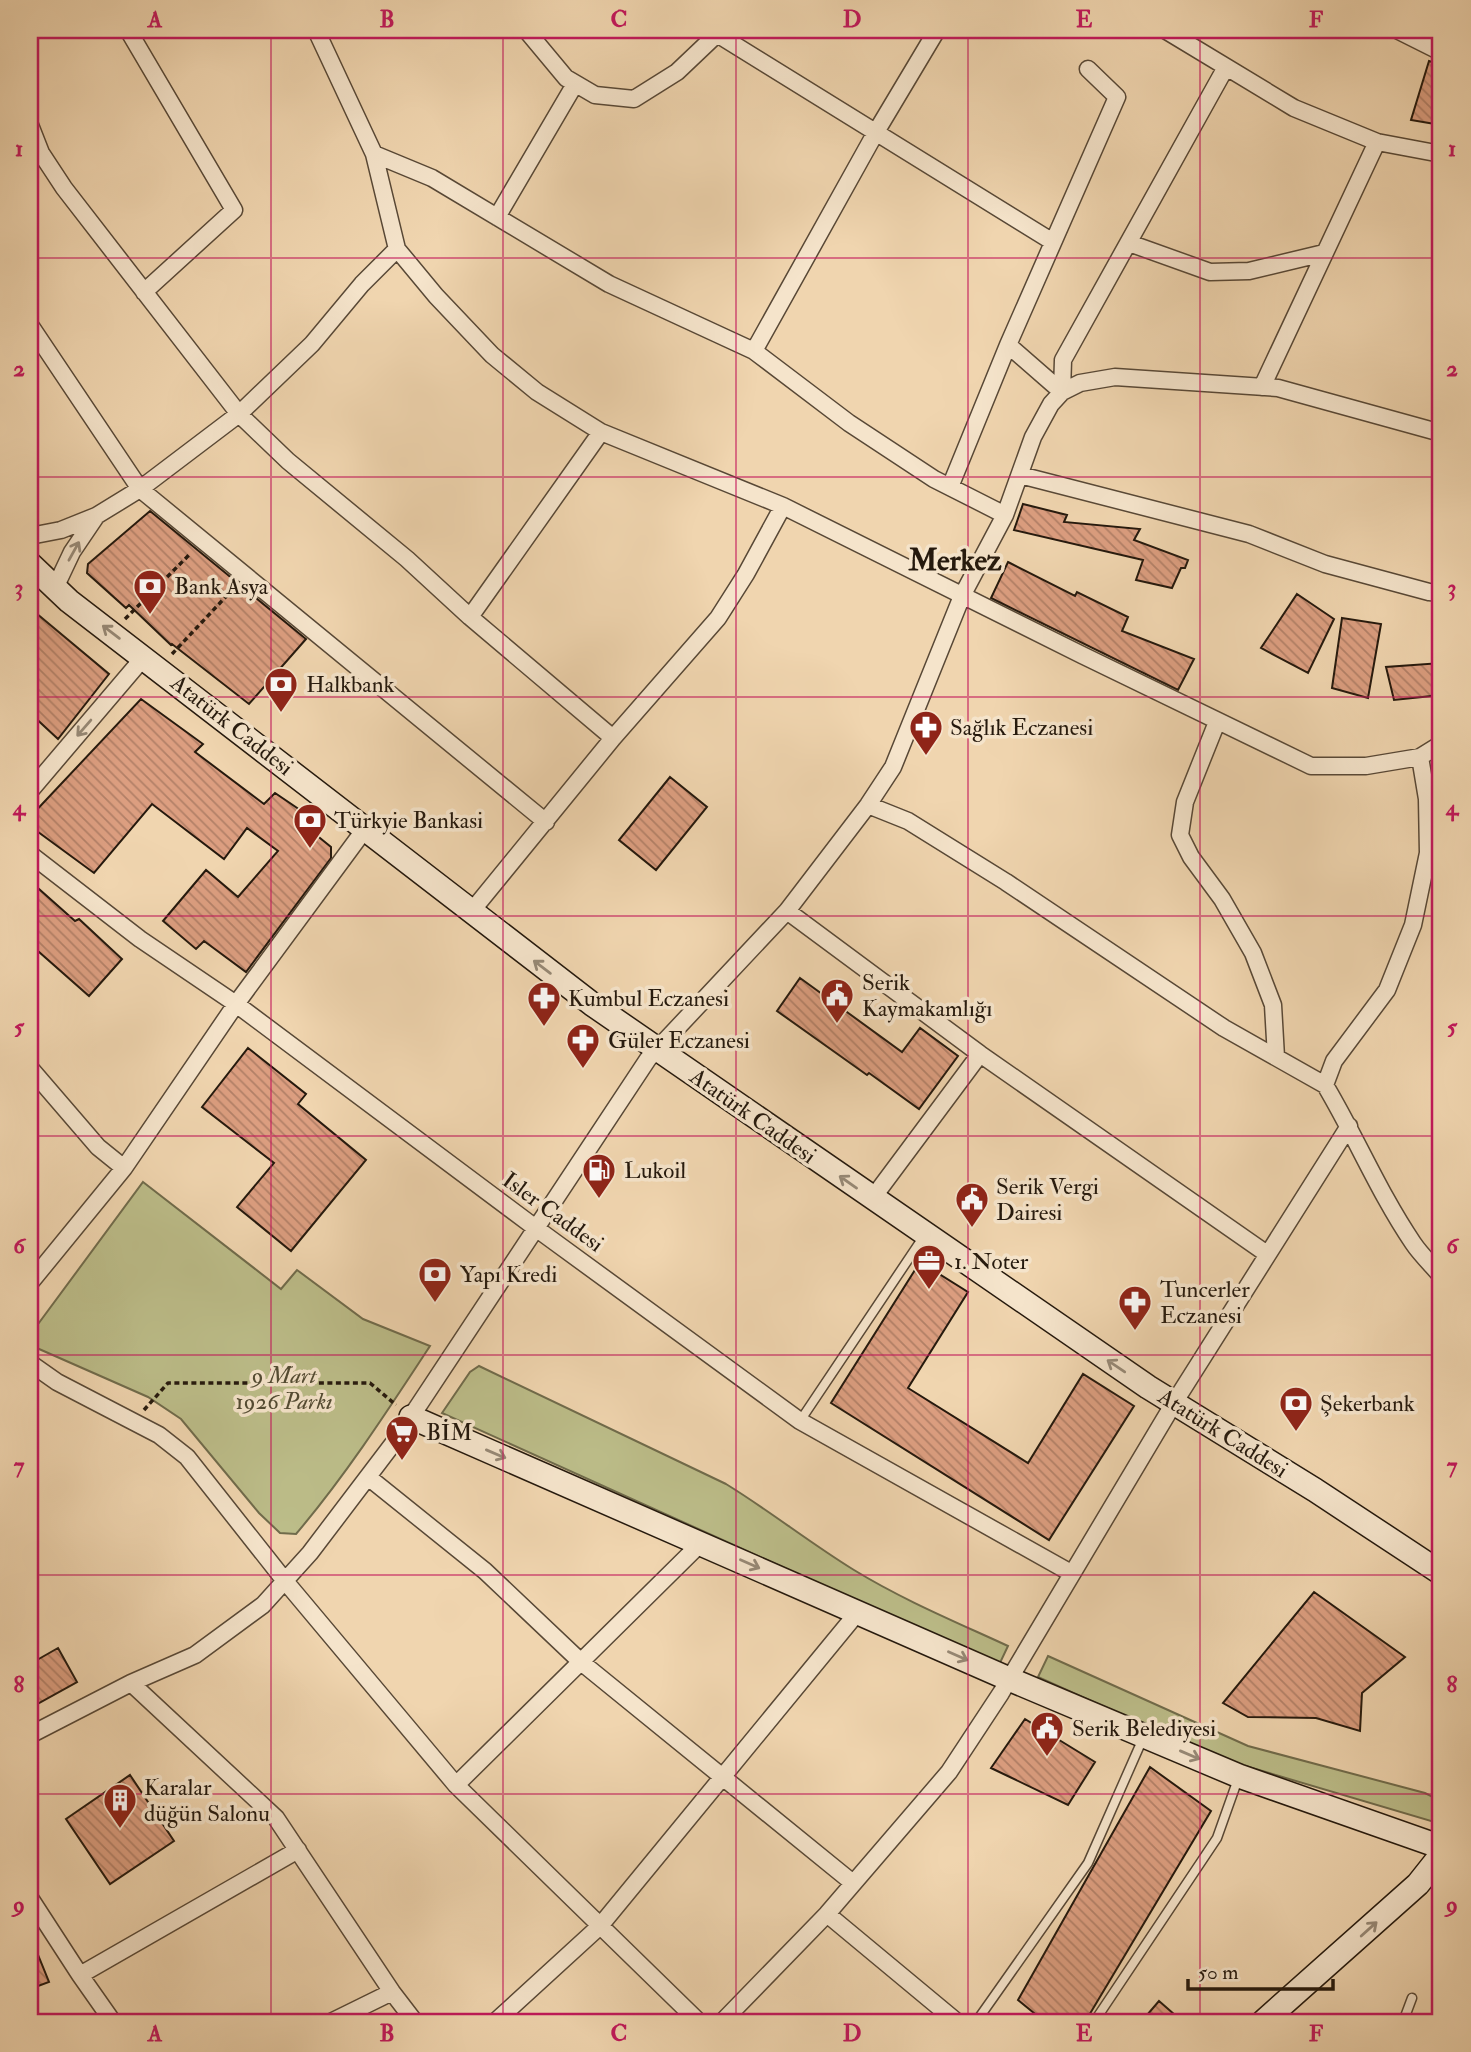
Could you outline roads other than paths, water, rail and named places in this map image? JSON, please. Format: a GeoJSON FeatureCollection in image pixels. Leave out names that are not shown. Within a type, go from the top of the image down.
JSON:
{"type":"FeatureCollection","features":[{"type":"Feature","properties":{"kind":"main road","name":"Atatürk Caddesi"},"geometry":{"type":"LineString","coordinates":[[30,564],[111,633],[592,1004],[872,1199],[1174,1403],[1441,1573]]}},
{"type":"Feature","properties":{"kind":"main road"},"geometry":{"type":"LineString","coordinates":[[411,1417],[1009,1679],[1239,1776],[1441,1847]]}},
{"type":"Feature","properties":{"kind":"main road"},"geometry":{"type":"LineString","coordinates":[[1263,2022],[1418,1884],[1441,1855]]}},
{"type":"Feature","properties":{"kind":"street"},"geometry":{"type":"LineString","coordinates":[[128,30],[234,210],[144,292]]}},
{"type":"Feature","properties":{"kind":"street"},"geometry":{"type":"LineString","coordinates":[[316,30],[374,154],[397,248],[436,296],[492,355],[537,392],[601,432],[783,506],[1311,766],[1366,766],[1420,757],[1441,744]]}},
{"type":"Feature","properties":{"kind":"street"},"geometry":{"type":"LineString","coordinates":[[526,30],[566,78],[595,95],[634,99],[677,72],[716,32],[1053,242]]}},
{"type":"Feature","properties":{"kind":"street"},"geometry":{"type":"LineString","coordinates":[[754,351],[876,132],[937,30]]}},
{"type":"Feature","properties":{"kind":"street"},"geometry":{"type":"LineString","coordinates":[[1165,30],[1294,107],[1377,142],[1441,154]]}},
{"type":"Feature","properties":{"kind":"street"},"geometry":{"type":"LineString","coordinates":[[1397,30],[1441,52]]}},
{"type":"Feature","properties":{"kind":"street"},"geometry":{"type":"LineString","coordinates":[[1062,392],[1063,360],[1226,67]]}},
{"type":"Feature","properties":{"kind":"street"},"geometry":{"type":"LineString","coordinates":[[950,487],[1008,345],[1117,97],[1088,69]]}},
{"type":"Feature","properties":{"kind":"street"},"geometry":{"type":"LineString","coordinates":[[497,217],[575,83]]}},
{"type":"Feature","properties":{"kind":"street"},"geometry":{"type":"LineString","coordinates":[[30,125],[41,153],[64,188],[239,414],[288,461],[407,559],[470,617],[613,738]]}},
{"type":"Feature","properties":{"kind":"street"},"geometry":{"type":"LineString","coordinates":[[1262,387],[1377,142]]}},
{"type":"Feature","properties":{"kind":"street"},"geometry":{"type":"LineString","coordinates":[[374,154],[432,178],[610,284],[754,351],[849,424],[950,487],[1005,515]]}},
{"type":"Feature","properties":{"kind":"street"},"geometry":{"type":"LineString","coordinates":[[1129,243],[1210,272],[1249,271],[1324,253]]}},
{"type":"Feature","properties":{"kind":"street"},"geometry":{"type":"LineString","coordinates":[[30,536],[61,530],[96,516],[140,489],[239,414],[312,344],[362,284],[397,248]]}},
{"type":"Feature","properties":{"kind":"street"},"geometry":{"type":"LineString","coordinates":[[30,325],[140,489],[545,822]]}},
{"type":"Feature","properties":{"kind":"street"},"geometry":{"type":"LineString","coordinates":[[1008,345],[1062,392]]}},
{"type":"Feature","properties":{"kind":"street"},"geometry":{"type":"LineString","coordinates":[[30,1735],[131,1683],[195,1655],[263,1605],[310,1553],[411,1417],[648,1059],[787,911],[868,805],[893,767],[962,596],[1005,515],[1033,437],[1051,404],[1062,392],[1080,383],[1115,377],[1278,388],[1441,433]]}},
{"type":"Feature","properties":{"kind":"street"},"geometry":{"type":"LineString","coordinates":[[470,617],[601,432]]}},
{"type":"Feature","properties":{"kind":"street"},"geometry":{"type":"LineString","coordinates":[[1020,475],[1249,534],[1325,564],[1441,593]]}},
{"type":"Feature","properties":{"kind":"street"},"geometry":{"type":"LineString","coordinates":[[471,912],[613,738],[718,618],[746,575],[783,506]]}},
{"type":"Feature","properties":{"kind":"street"},"geometry":{"type":"LineString","coordinates":[[55,588],[72,552],[96,516]]}},
{"type":"Feature","properties":{"kind":"street"},"geometry":{"type":"LineString","coordinates":[[30,791],[151,663]]}},
{"type":"Feature","properties":{"kind":"street"},"geometry":{"type":"LineString","coordinates":[[1217,722],[1185,802],[1180,835],[1191,857],[1222,899],[1253,953],[1273,1005],[1276,1058]]}},
{"type":"Feature","properties":{"kind":"street"},"geometry":{"type":"LineString","coordinates":[[1325,1085],[1334,1061],[1387,990],[1413,925],[1428,853],[1427,799],[1420,757]]}},
{"type":"Feature","properties":{"kind":"street"},"geometry":{"type":"LineString","coordinates":[[868,805],[919,828],[1006,882],[1224,1028],[1325,1085],[1413,1244],[1441,1276]]}},
{"type":"Feature","properties":{"kind":"street"},"geometry":{"type":"LineString","coordinates":[[30,1283],[124,1168],[236,1004],[365,829]]}},
{"type":"Feature","properties":{"kind":"street","name":"Isler Caddesi"},"geometry":{"type":"LineString","coordinates":[[30,854],[141,939],[236,1004],[800,1421],[1071,1573]]}},
{"type":"Feature","properties":{"kind":"street"},"geometry":{"type":"LineString","coordinates":[[787,911],[981,1054],[1267,1254]]}},
{"type":"Feature","properties":{"kind":"street"},"geometry":{"type":"LineString","coordinates":[[872,1199],[981,1054]]}},
{"type":"Feature","properties":{"kind":"street"},"geometry":{"type":"LineString","coordinates":[[30,1068],[98,1147],[124,1168]]}},
{"type":"Feature","properties":{"kind":"street"},"geometry":{"type":"LineString","coordinates":[[722,2022],[827,1914],[949,1772],[1009,1679],[1174,1403],[1349,1126]]}},
{"type":"Feature","properties":{"kind":"street"},"geometry":{"type":"LineString","coordinates":[[30,1363],[57,1382],[159,1435],[187,1457],[285,1581],[456,1785],[699,2022]]}},
{"type":"Feature","properties":{"kind":"street"},"geometry":{"type":"LineString","coordinates":[[368,1477],[485,1571],[581,1662],[853,1883]]}},
{"type":"Feature","properties":{"kind":"street"},"geometry":{"type":"LineString","coordinates":[[456,1785],[701,1543]]}},
{"type":"Feature","properties":{"kind":"street"},"geometry":{"type":"LineString","coordinates":[[495,2022],[600,1926],[858,1612]]}},
{"type":"Feature","properties":{"kind":"street"},"geometry":{"type":"LineString","coordinates":[[131,1683],[276,1818],[392,1992],[415,2022]]}},
{"type":"Feature","properties":{"kind":"street"},"geometry":{"type":"LineString","coordinates":[[80,1975],[298,1850]]}},
{"type":"Feature","properties":{"kind":"street"},"geometry":{"type":"LineString","coordinates":[[30,1898],[113,2022]]}},
{"type":"Feature","properties":{"kind":"street"},"geometry":{"type":"LineString","coordinates":[[827,1914],[957,2022]]}},
{"type":"Feature","properties":{"kind":"street"},"geometry":{"type":"LineString","coordinates":[[331,2022],[392,1992]]}},
{"type":"Feature","properties":{"kind":"lane"},"geometry":{"type":"LineString","coordinates":[[800,1421],[925,1234]]}},
{"type":"Feature","properties":{"kind":"lane"},"geometry":{"type":"LineString","coordinates":[[976,2022],[1088,1863],[1144,1736]]}},
{"type":"Feature","properties":{"kind":"lane"},"geometry":{"type":"LineString","coordinates":[[1094,2022],[1217,1838],[1239,1776]]}},
{"type":"Feature","properties":{"kind":"lane"},"geometry":{"type":"LineString","coordinates":[[1403,2022],[1412,1998]]}},
{"type":"Feature","properties":{"kind":"place","name":"Bank Asya"},"geometry":{"type":"Point","coordinates":[150,616]}},
{"type":"Feature","properties":{"kind":"place","name":"Halkbank"},"geometry":{"type":"Point","coordinates":[281,714]}},
{"type":"Feature","properties":{"kind":"place","name":"Sağlık Eczanesi"},"geometry":{"type":"Point","coordinates":[926,757]}},
{"type":"Feature","properties":{"kind":"place","name":"Türkyie Bankasi"},"geometry":{"type":"Point","coordinates":[310,850]}},
{"type":"Feature","properties":{"kind":"place","name":"Serik Kaymakamlığı"},"geometry":{"type":"Point","coordinates":[837,1025]}},
{"type":"Feature","properties":{"kind":"place","name":"Kumbul Eczanesi"},"geometry":{"type":"Point","coordinates":[544,1028]}},
{"type":"Feature","properties":{"kind":"place","name":"Güler Eczanesi"},"geometry":{"type":"Point","coordinates":[583,1070]}},
{"type":"Feature","properties":{"kind":"place","name":"Lukoil"},"geometry":{"type":"Point","coordinates":[599,1200]}},
{"type":"Feature","properties":{"kind":"place","name":"Serik Vergi Dairesi"},"geometry":{"type":"Point","coordinates":[972,1229]}},
{"type":"Feature","properties":{"kind":"place","name":"1. Noter"},"geometry":{"type":"Point","coordinates":[929,1291]}},
{"type":"Feature","properties":{"kind":"place","name":"Yapı Kredi"},"geometry":{"type":"Point","coordinates":[435,1304]}},
{"type":"Feature","properties":{"kind":"place","name":"Tuncerler Eczanesi"},"geometry":{"type":"Point","coordinates":[1135,1332]}},
{"type":"Feature","properties":{"kind":"place","name":"Şekerbank"},"geometry":{"type":"Point","coordinates":[1296,1433]}},
{"type":"Feature","properties":{"kind":"place","name":"BİM"},"geometry":{"type":"Point","coordinates":[402,1462]}},
{"type":"Feature","properties":{"kind":"place","name":"Serik Belediyesi"},"geometry":{"type":"Point","coordinates":[1047,1758]}},
{"type":"Feature","properties":{"kind":"place","name":"Karalar düğün Salonu"},"geometry":{"type":"Point","coordinates":[120,1830]}},
{"type":"Feature","properties":{"kind":"district","name":"Merkez"},"geometry":{"type":"Point","coordinates":[955,560]}},
{"type":"Feature","properties":{"kind":"park label","name":"9 Mart 1926 Parkı"},"geometry":{"type":"Point","coordinates":[284,1388]}}]}
